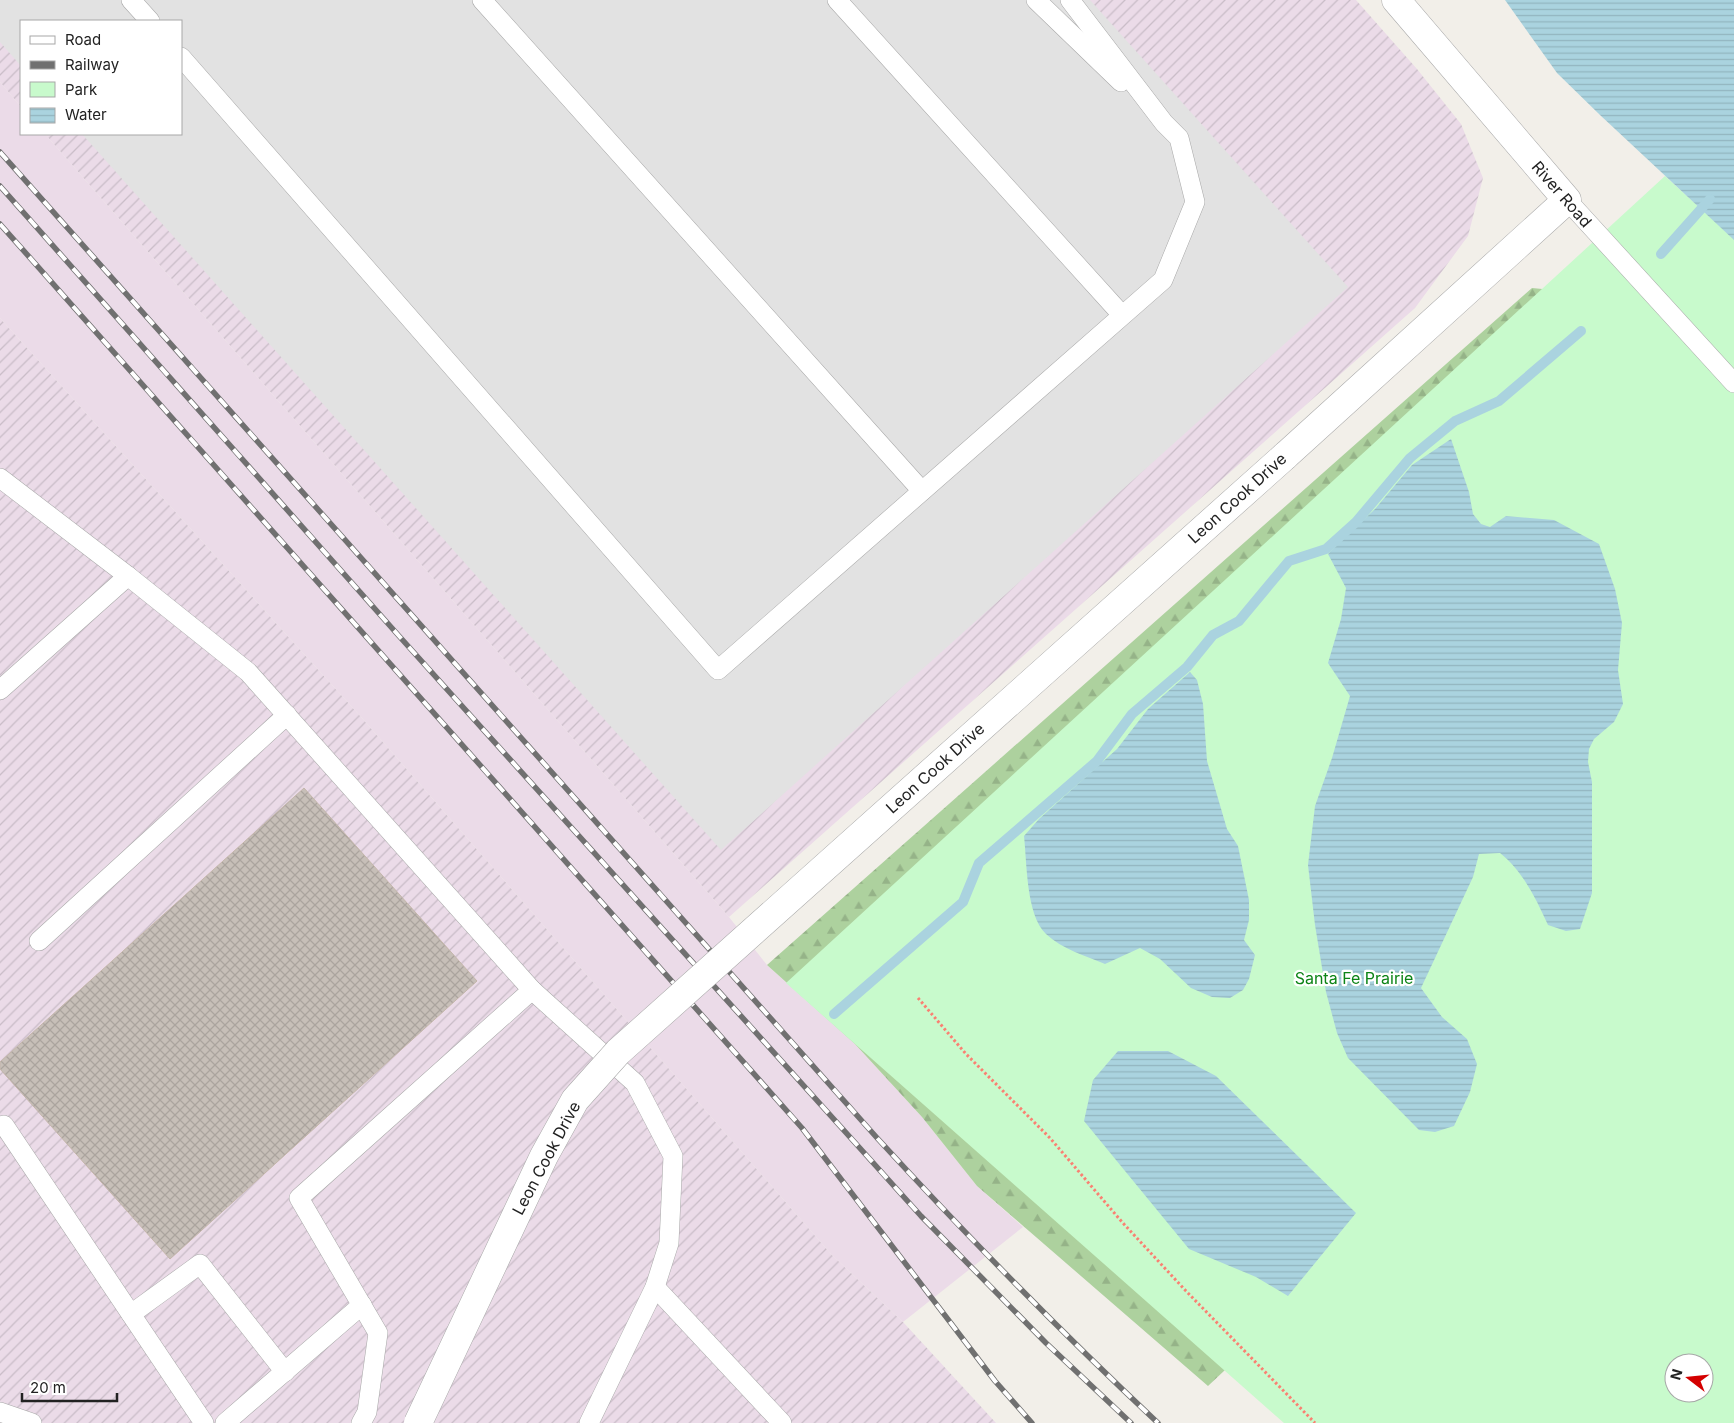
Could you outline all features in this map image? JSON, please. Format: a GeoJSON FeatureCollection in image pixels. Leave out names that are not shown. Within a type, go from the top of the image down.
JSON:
{"type":"FeatureCollection","features":[{"type":"Feature","properties":{"kind":"street","name":"River Road"},"geometry":{"type":"LineString","coordinates":[[1396,0],[1567,200]]}},
{"type":"Feature","properties":{"kind":"street","name":"Leon Cook Drive"},"geometry":{"type":"LineString","coordinates":[[418,1423],[544,1156],[575,1100],[618,1052],[1285,456],[1567,200]]}},
{"type":"Feature","properties":{"kind":"lane"},"geometry":{"type":"LineString","coordinates":[[131,0],[149,20]]}},
{"type":"Feature","properties":{"kind":"lane"},"geometry":{"type":"LineString","coordinates":[[482,0],[922,491]]}},
{"type":"Feature","properties":{"kind":"lane"},"geometry":{"type":"LineString","coordinates":[[837,0],[1122,315]]}},
{"type":"Feature","properties":{"kind":"lane"},"geometry":{"type":"LineString","coordinates":[[182,58],[718,670],[1163,280],[1195,202],[1179,138],[1036,0]]}},
{"type":"Feature","properties":{"kind":"lane"},"geometry":{"type":"LineString","coordinates":[[1070,0],[1164,123]]}},
{"type":"Feature","properties":{"kind":"lane","name":"River Road"},"geometry":{"type":"LineString","coordinates":[[1567,200],[1734,383]]}},
{"type":"Feature","properties":{"kind":"lane"},"geometry":{"type":"LineString","coordinates":[[0,478],[128,576],[248,672],[532,990],[635,1083],[673,1156],[669,1243],[656,1287],[589,1423]]}},
{"type":"Feature","properties":{"kind":"lane"},"geometry":{"type":"LineString","coordinates":[[0,690],[128,576]]}},
{"type":"Feature","properties":{"kind":"lane"},"geometry":{"type":"LineString","coordinates":[[39,941],[287,715]]}},
{"type":"Feature","properties":{"kind":"lane"},"geometry":{"type":"LineString","coordinates":[[361,1423],[367,1412],[378,1333],[299,1198],[532,990]]}},
{"type":"Feature","properties":{"kind":"lane"},"geometry":{"type":"LineString","coordinates":[[4,1125],[204,1423]]}},
{"type":"Feature","properties":{"kind":"lane"},"geometry":{"type":"LineString","coordinates":[[131,1314],[200,1264],[285,1372]]}},
{"type":"Feature","properties":{"kind":"lane"},"geometry":{"type":"LineString","coordinates":[[656,1287],[782,1423]]}},
{"type":"Feature","properties":{"kind":"lane"},"geometry":{"type":"LineString","coordinates":[[225,1423],[362,1305]]}},
{"type":"Feature","properties":{"kind":"lane"},"geometry":{"type":"LineString","coordinates":[[0,1412],[32,1423]]}},
{"type":"Feature","properties":{"kind":"path"},"geometry":{"type":"LineString","coordinates":[[918,998],[966,1054],[1050,1138],[1122,1222],[1186,1292],[1315,1423]]}},
{"type":"Feature","properties":{"kind":"shaded area"},"geometry":{"type":"Polygon","coordinates":[[[0,0],[1356,0],[1417,69],[1461,124],[1483,178],[1468,236],[1415,308],[729,917],[46,135],[182,135],[182,20],[20,20],[20,106],[0,82],[0,0]]]}},
{"type":"Feature","properties":{"kind":"shaded area"},"geometry":{"type":"Polygon","coordinates":[[[0,0],[1090,0],[1348,287],[721,850],[83,135],[182,135],[182,20],[20,20],[20,65],[0,42],[0,0]]]}},
{"type":"Feature","properties":{"kind":"shaded area"},"geometry":{"type":"Polygon","coordinates":[[[0,82],[20,106],[20,135],[46,135],[729,917],[767,965],[855,1044],[922,1117],[977,1186],[1023,1227],[903,1322],[832,1255],[362,718],[0,318],[0,82]]]}},
{"type":"Feature","properties":{"kind":"shaded area"},"geometry":{"type":"Polygon","coordinates":[[[0,318],[362,718],[832,1255],[903,1322],[996,1423],[0,1423],[0,318]]]}},
{"type":"Feature","properties":{"kind":"green space","name":"Santa Fe Prairie"},"geometry":{"type":"Polygon","coordinates":[[[1665,176],[1734,239],[1734,1423],[1284,1423],[786,983],[1665,176]]]}},
{"type":"Feature","properties":{"kind":"green space"},"geometry":{"type":"Polygon","coordinates":[[[1532,288],[1584,293],[1225,1370],[1208,1386],[977,1186],[922,1117],[855,1044],[767,965],[1532,288]]]}},
{"type":"Feature","properties":{"kind":"water"},"geometry":{"type":"Polygon","coordinates":[[[1505,0],[1734,0],[1734,240],[1557,73],[1505,0]]]}},
{"type":"Feature","properties":{"kind":"water"},"geometry":{"type":"Polygon","coordinates":[[[1451,439],[1469,492],[1473,514],[1481,524],[1490,527],[1506,516],[1554,520],[1599,544],[1615,589],[1622,623],[1618,670],[1623,704],[1614,722],[1594,739],[1589,749],[1588,762],[1592,782],[1592,893],[1580,929],[1566,931],[1548,925],[1539,905],[1516,868],[1500,853],[1479,854],[1473,877],[1421,988],[1442,1017],[1467,1039],[1477,1064],[1470,1092],[1454,1126],[1435,1132],[1419,1130],[1348,1058],[1337,1033],[1326,992],[1308,865],[1315,806],[1332,758],[1350,696],[1328,663],[1341,619],[1346,588],[1328,554],[1375,509],[1412,465],[1451,439]]]}},
{"type":"Feature","properties":{"kind":"water"},"geometry":{"type":"Polygon","coordinates":[[[1190,672],[1197,680],[1203,704],[1207,761],[1227,829],[1238,846],[1249,900],[1249,920],[1244,940],[1255,955],[1249,979],[1243,990],[1230,998],[1212,997],[1191,988],[1160,959],[1140,948],[1105,964],[1067,948],[1052,939],[1039,925],[1031,902],[1029,888],[1024,836],[1039,819],[1117,749],[1148,709],[1190,672]]]}},
{"type":"Feature","properties":{"kind":"water"},"geometry":{"type":"Polygon","coordinates":[[[1118,1051],[1168,1051],[1216,1076],[1356,1213],[1288,1296],[1256,1277],[1189,1249],[1084,1121],[1093,1080],[1118,1051]]]}},
{"type":"Feature","properties":{"kind":"building"},"geometry":{"type":"Polygon","coordinates":[[[304,788],[477,981],[170,1259],[0,1069],[0,1062],[304,788]]]}},
{"type":"Feature","properties":{"kind":"waterway"},"geometry":{"type":"LineString","coordinates":[[1661,254],[1710,199]]}},
{"type":"Feature","properties":{"kind":"waterway"},"geometry":{"type":"LineString","coordinates":[[834,1014],[963,902],[979,863],[1097,761],[1132,714],[1187,667],[1213,635],[1239,621],[1289,561],[1326,549],[1356,522],[1410,458],[1455,421],[1499,401],[1581,331]]}},
{"type":"Feature","properties":{"kind":"railway"},"geometry":{"type":"LineString","coordinates":[[0,152],[878,1139],[1015,1284],[1158,1423]]}},
{"type":"Feature","properties":{"kind":"railway"},"geometry":{"type":"LineString","coordinates":[[0,186],[399,636],[921,1216],[1046,1343],[1131,1423]]}},
{"type":"Feature","properties":{"kind":"railway"},"geometry":{"type":"LineString","coordinates":[[0,224],[802,1128],[995,1381],[1032,1423]]}}]}
